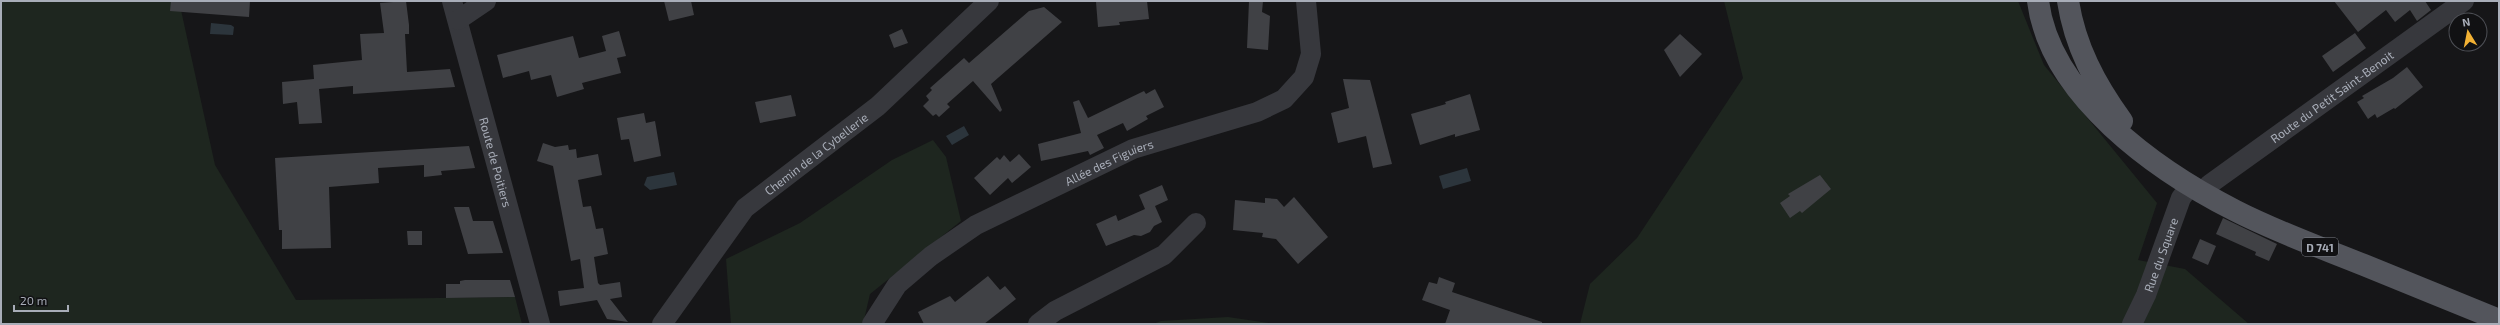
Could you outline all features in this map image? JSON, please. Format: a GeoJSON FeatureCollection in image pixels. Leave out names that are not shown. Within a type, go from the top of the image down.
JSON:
{"type":"FeatureCollection","features":[{"type":"Feature","properties":{"kind":"main road","name":"D 741"},"geometry":{"type":"LineString","coordinates":[[2038,1],[2047,36],[2059,61],[2076,87],[2120,134],[2151,158],[2196,189],[2237,212],[2290,236],[2498,319]]}},
{"type":"Feature","properties":{"kind":"main road","name":"D 741"},"geometry":{"type":"LineString","coordinates":[[2068,1],[2080,50],[2092,76],[2108,103],[2151,158]]}},
{"type":"Feature","properties":{"kind":"street"},"geometry":{"type":"LineString","coordinates":[[455,10],[486,1]]}},
{"type":"Feature","properties":{"kind":"street","name":"Chemin de la Cybellerie"},"geometry":{"type":"LineString","coordinates":[[662,324],[745,208],[878,106],[989,1]]}},
{"type":"Feature","properties":{"kind":"street","name":"Allée des Figuiers"},"geometry":{"type":"LineString","coordinates":[[872,324],[897,285],[931,256],[976,226],[1133,149],[1257,112],[1284,99],[1304,77],[1311,54],[1306,1]]}},
{"type":"Feature","properties":{"kind":"street","name":"Route du Petit Saint-Benoit"},"geometry":{"type":"LineString","coordinates":[[2196,189],[2210,184],[2464,1]]}},
{"type":"Feature","properties":{"kind":"street","name":"Route de Poitiers"},"geometry":{"type":"LineString","coordinates":[[455,10],[540,324]]}},
{"type":"Feature","properties":{"kind":"street","name":"Rue du Square"},"geometry":{"type":"LineString","coordinates":[[2132,324],[2146,295],[2181,198],[2196,189]]}},
{"type":"Feature","properties":{"kind":"street"},"geometry":{"type":"LineString","coordinates":[[1038,324],[1055,311],[1164,255],[1196,223]]}},
{"type":"Feature","properties":{"kind":"shaded area"},"geometry":{"type":"Polygon","coordinates":[[[1,1],[179,1],[215,165],[296,300],[515,297],[522,324],[1,324],[1,1]]]}},
{"type":"Feature","properties":{"kind":"shaded area"},"geometry":{"type":"Polygon","coordinates":[[[1724,1],[2018,1],[2044,65],[2157,203],[2138,260],[2185,269],[2249,324],[1580,324],[1590,284],[1637,238],[1743,78],[1724,1]]]}},
{"type":"Feature","properties":{"kind":"shaded area"},"geometry":{"type":"Polygon","coordinates":[[[211,23],[231,25],[234,27],[233,35],[210,34],[211,23]]]}},
{"type":"Feature","properties":{"kind":"shaded area"},"geometry":{"type":"Polygon","coordinates":[[[964,126],[969,135],[952,145],[946,136],[964,126]]]}},
{"type":"Feature","properties":{"kind":"shaded area"},"geometry":{"type":"Polygon","coordinates":[[[933,140],[946,157],[961,221],[870,294],[863,324],[731,324],[726,259],[800,223],[892,160],[933,140]]]}},
{"type":"Feature","properties":{"kind":"shaded area"},"geometry":{"type":"Polygon","coordinates":[[[1467,168],[1471,181],[1443,189],[1439,176],[1467,168]]]}},
{"type":"Feature","properties":{"kind":"shaded area"},"geometry":{"type":"Polygon","coordinates":[[[674,172],[677,185],[650,190],[644,185],[647,177],[674,172]]]}},
{"type":"Feature","properties":{"kind":"shaded area"},"geometry":{"type":"Polygon","coordinates":[[[1228,317],[1276,324],[1153,324],[1161,321],[1228,317]]]}},
{"type":"Feature","properties":{"kind":"building"},"geometry":{"type":"Polygon","coordinates":[[[171,1],[250,1],[249,17],[170,11],[171,1]]]}},
{"type":"Feature","properties":{"kind":"building"},"geometry":{"type":"Polygon","coordinates":[[[406,1],[409,25],[409,34],[405,34],[407,72],[450,69],[455,87],[353,94],[353,86],[319,89],[322,123],[299,124],[297,102],[283,104],[282,82],[314,79],[313,65],[362,60],[360,34],[384,33],[380,3],[406,1]]]}},
{"type":"Feature","properties":{"kind":"building"},"geometry":{"type":"Polygon","coordinates":[[[664,1],[691,1],[694,15],[669,21],[664,1]]]}},
{"type":"Feature","properties":{"kind":"building"},"geometry":{"type":"Polygon","coordinates":[[[1147,1],[1149,19],[1119,22],[1120,25],[1098,27],[1096,2],[1147,1]]]}},
{"type":"Feature","properties":{"kind":"building"},"geometry":{"type":"Polygon","coordinates":[[[1249,1],[1263,1],[1262,12],[1270,16],[1268,50],[1247,48],[1249,1]]]}},
{"type":"Feature","properties":{"kind":"building"},"geometry":{"type":"Polygon","coordinates":[[[2334,1],[2425,1],[2431,10],[2417,21],[2410,10],[2395,22],[2386,10],[2358,32],[2334,1]]]}},
{"type":"Feature","properties":{"kind":"building"},"geometry":{"type":"Polygon","coordinates":[[[1044,7],[1062,22],[991,84],[1002,110],[1000,112],[973,81],[947,104],[950,107],[939,117],[936,114],[933,116],[923,106],[929,100],[926,96],[932,90],[930,88],[964,58],[969,63],[1029,11],[1044,7]]]}},
{"type":"Feature","properties":{"kind":"building"},"geometry":{"type":"Polygon","coordinates":[[[902,29],[908,43],[894,48],[889,35],[902,29]]]}},
{"type":"Feature","properties":{"kind":"building"},"geometry":{"type":"Polygon","coordinates":[[[619,31],[626,56],[617,58],[621,73],[582,83],[584,89],[557,97],[551,75],[531,80],[529,71],[503,78],[497,55],[573,36],[579,58],[606,51],[602,36],[619,31]]]}},
{"type":"Feature","properties":{"kind":"building"},"geometry":{"type":"Polygon","coordinates":[[[2355,33],[2366,48],[2333,72],[2322,56],[2355,33]]]}},
{"type":"Feature","properties":{"kind":"building"},"geometry":{"type":"Polygon","coordinates":[[[1680,34],[1702,54],[1680,77],[1664,50],[1680,34]]]}},
{"type":"Feature","properties":{"kind":"building"},"geometry":{"type":"Polygon","coordinates":[[[2407,67],[2423,87],[2395,109],[2394,108],[2377,118],[2375,114],[2368,119],[2357,102],[2364,98],[2362,96],[2393,78],[2407,67]]]}},
{"type":"Feature","properties":{"kind":"building"},"geometry":{"type":"Polygon","coordinates":[[[1343,79],[1370,80],[1392,164],[1373,168],[1366,136],[1338,143],[1331,113],[1349,108],[1343,79]]]}},
{"type":"Feature","properties":{"kind":"building"},"geometry":{"type":"Polygon","coordinates":[[[1155,89],[1164,107],[1146,116],[1148,119],[1127,131],[1123,123],[1097,135],[1104,148],[1090,155],[1088,151],[1041,161],[1038,144],[1081,133],[1073,102],[1079,100],[1088,118],[1144,91],[1146,94],[1155,89]]]}},
{"type":"Feature","properties":{"kind":"building"},"geometry":{"type":"Polygon","coordinates":[[[1470,94],[1480,130],[1455,137],[1455,134],[1420,145],[1411,114],[1446,104],[1445,102],[1470,94]]]}},
{"type":"Feature","properties":{"kind":"building"},"geometry":{"type":"Polygon","coordinates":[[[791,95],[796,116],[760,123],[755,102],[791,95]]]}},
{"type":"Feature","properties":{"kind":"building"},"geometry":{"type":"Polygon","coordinates":[[[644,113],[646,123],[655,121],[661,156],[634,162],[629,139],[621,140],[617,118],[644,113]]]}},
{"type":"Feature","properties":{"kind":"building"},"geometry":{"type":"Polygon","coordinates":[[[543,143],[555,147],[568,145],[569,150],[576,149],[577,158],[598,154],[602,175],[578,180],[583,207],[591,206],[596,229],[603,228],[608,254],[594,257],[598,283],[600,285],[620,282],[622,297],[610,299],[628,322],[607,319],[597,300],[560,306],[558,291],[584,288],[580,259],[571,261],[553,166],[537,161],[543,143]]]}},
{"type":"Feature","properties":{"kind":"building"},"geometry":{"type":"Polygon","coordinates":[[[469,146],[475,168],[441,171],[442,175],[424,177],[424,165],[378,168],[379,183],[329,187],[331,248],[282,249],[282,230],[279,230],[275,158],[469,146]]]}},
{"type":"Feature","properties":{"kind":"building"},"geometry":{"type":"Polygon","coordinates":[[[1019,154],[1031,167],[1012,183],[1008,178],[990,195],[974,178],[997,157],[1000,160],[1004,155],[1010,162],[1019,154]]]}},
{"type":"Feature","properties":{"kind":"building"},"geometry":{"type":"Polygon","coordinates":[[[1820,175],[1831,189],[1802,213],[1800,211],[1790,218],[1780,203],[1790,196],[1788,194],[1820,175]]]}},
{"type":"Feature","properties":{"kind":"building"},"geometry":{"type":"Polygon","coordinates":[[[1162,185],[1168,200],[1155,206],[1162,222],[1154,226],[1150,232],[1141,236],[1134,235],[1106,246],[1096,224],[1116,215],[1118,221],[1145,209],[1139,195],[1162,185]]]}},
{"type":"Feature","properties":{"kind":"building"},"geometry":{"type":"Polygon","coordinates":[[[1294,197],[1328,237],[1298,264],[1276,239],[1262,237],[1263,233],[1233,230],[1235,200],[1265,203],[1265,198],[1277,199],[1284,207],[1294,197]]]}},
{"type":"Feature","properties":{"kind":"building"},"geometry":{"type":"Polygon","coordinates":[[[454,207],[469,207],[473,221],[493,221],[503,253],[468,254],[454,207]]]}},
{"type":"Feature","properties":{"kind":"building"},"geometry":{"type":"Polygon","coordinates":[[[2223,218],[2277,244],[2269,261],[2255,255],[2256,252],[2216,234],[2223,218]]]}},
{"type":"Feature","properties":{"kind":"building"},"geometry":{"type":"Polygon","coordinates":[[[407,231],[422,231],[422,245],[408,245],[407,231]]]}},
{"type":"Feature","properties":{"kind":"building"},"geometry":{"type":"Polygon","coordinates":[[[2200,239],[2216,246],[2208,265],[2192,258],[2200,239]]]}},
{"type":"Feature","properties":{"kind":"building"},"geometry":{"type":"Polygon","coordinates":[[[988,276],[1000,290],[1005,286],[1016,299],[984,324],[924,324],[918,312],[950,296],[955,302],[988,276]]]}},
{"type":"Feature","properties":{"kind":"building"},"geometry":{"type":"Polygon","coordinates":[[[1439,277],[1455,283],[1452,292],[1542,322],[1542,324],[1445,324],[1450,310],[1422,300],[1429,282],[1437,284],[1439,277]]]}},
{"type":"Feature","properties":{"kind":"building"},"geometry":{"type":"Polygon","coordinates":[[[510,280],[515,297],[446,298],[446,284],[460,284],[460,281],[510,280]]]}}]}
